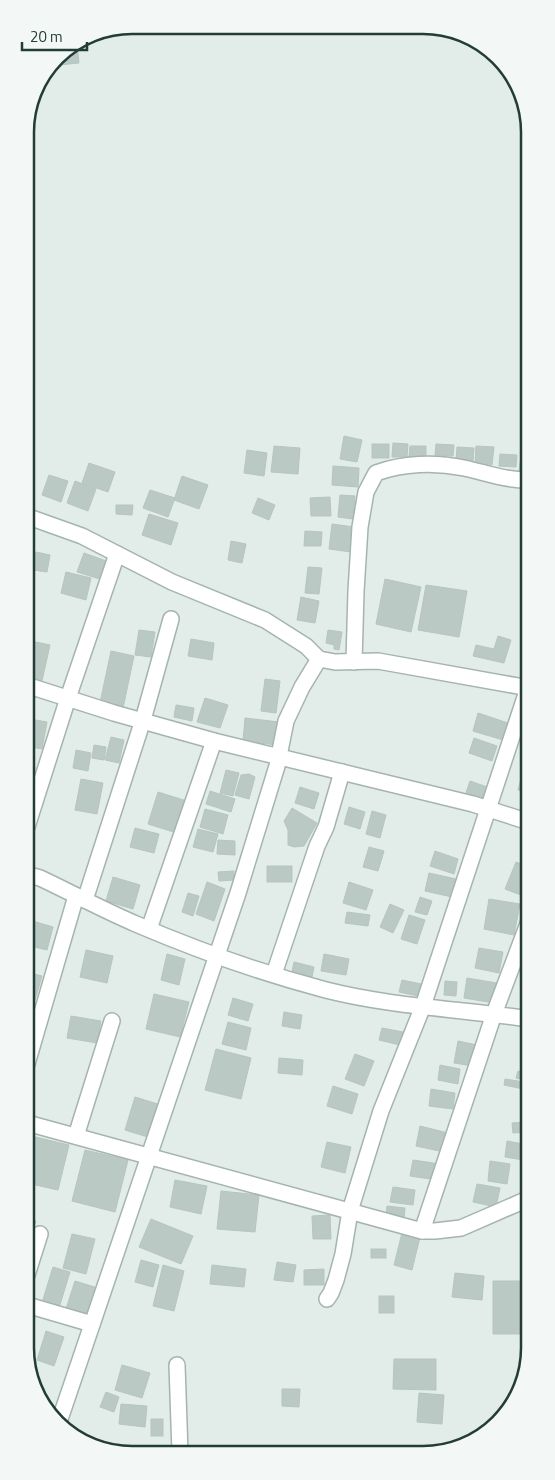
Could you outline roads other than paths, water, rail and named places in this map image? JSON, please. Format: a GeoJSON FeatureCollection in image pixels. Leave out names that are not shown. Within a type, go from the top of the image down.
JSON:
{"type":"FeatureCollection","features":[{"type":"Feature","properties":{"kind":"street"},"geometry":{"type":"LineString","coordinates":[[354,662],[360,527],[366,492],[376,474],[392,467],[422,464],[462,467],[511,480],[521,480]]}},
{"type":"Feature","properties":{"kind":"street"},"geometry":{"type":"LineString","coordinates":[[34,519],[82,536],[172,582],[266,620],[306,646],[319,659],[335,662],[378,661],[521,687]]}},
{"type":"Feature","properties":{"kind":"street"},"geometry":{"type":"LineString","coordinates":[[34,805],[117,554]]}},
{"type":"Feature","properties":{"kind":"street"},"geometry":{"type":"LineString","coordinates":[[34,1042],[81,898],[143,720],[171,619]]}},
{"type":"Feature","properties":{"kind":"street"},"geometry":{"type":"LineString","coordinates":[[61,1417],[238,893],[279,757],[286,721],[302,687],[319,659]]}},
{"type":"Feature","properties":{"kind":"street"},"geometry":{"type":"LineString","coordinates":[[34,687],[114,714],[143,720],[214,741],[473,804],[521,819]]}},
{"type":"Feature","properties":{"kind":"street"},"geometry":{"type":"LineString","coordinates":[[326,1298],[330,1293],[340,1263],[350,1211],[381,1111],[423,1006],[521,709]]}},
{"type":"Feature","properties":{"kind":"street"},"geometry":{"type":"LineString","coordinates":[[149,929],[214,741]]}},
{"type":"Feature","properties":{"kind":"street"},"geometry":{"type":"LineString","coordinates":[[274,974],[316,846],[326,827],[342,772]]}},
{"type":"Feature","properties":{"kind":"street"},"geometry":{"type":"LineString","coordinates":[[34,876],[149,929],[216,956],[327,990],[398,1004],[521,1018]]}},
{"type":"Feature","properties":{"kind":"street"},"geometry":{"type":"LineString","coordinates":[[422,1231],[494,1014],[521,942]]}},
{"type":"Feature","properties":{"kind":"street"},"geometry":{"type":"LineString","coordinates":[[76,1136],[112,1021]]}},
{"type":"Feature","properties":{"kind":"street"},"geometry":{"type":"LineString","coordinates":[[34,1125],[422,1231],[461,1228],[521,1202]]}},
{"type":"Feature","properties":{"kind":"street"},"geometry":{"type":"LineString","coordinates":[[34,1253],[40,1234]]}},
{"type":"Feature","properties":{"kind":"street"},"geometry":{"type":"LineString","coordinates":[[34,1307],[92,1324]]}},
{"type":"Feature","properties":{"kind":"street"},"geometry":{"type":"LineString","coordinates":[[178,1365],[180,1446]]}}]}
